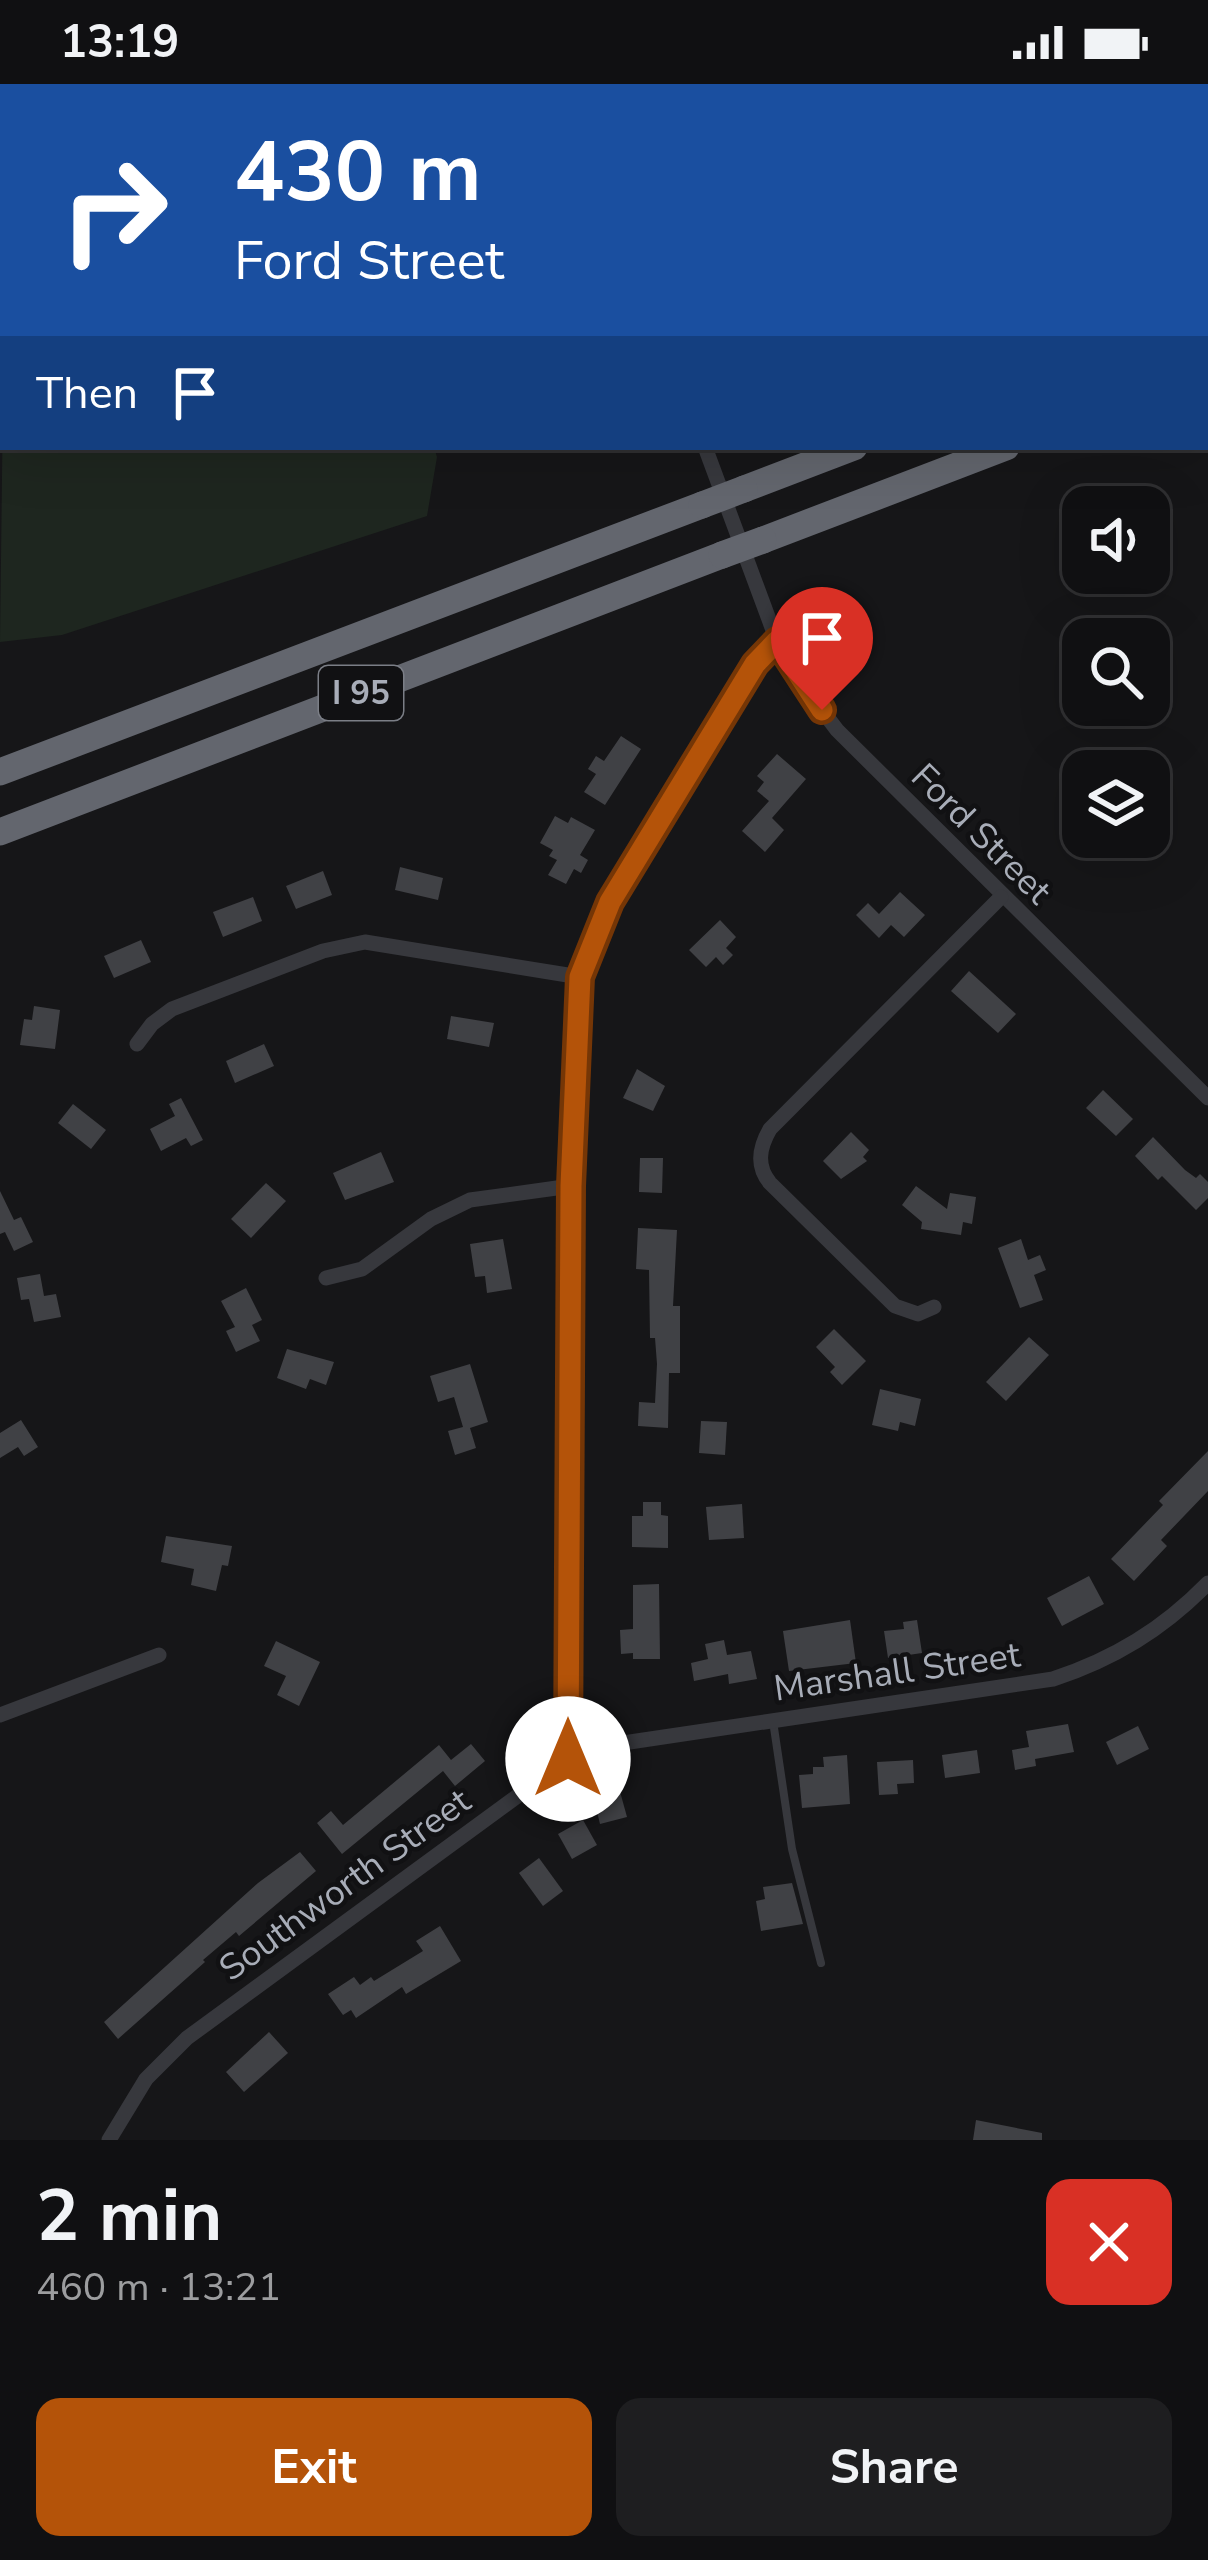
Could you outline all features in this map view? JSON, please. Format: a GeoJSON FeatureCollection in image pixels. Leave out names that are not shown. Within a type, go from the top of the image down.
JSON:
{"type":"FeatureCollection","features":[{"type":"Feature","properties":{"kind":"highway","name":"I 95"},"geometry":{"type":"LineString","coordinates":[[0,772],[846,450]]}},
{"type":"Feature","properties":{"kind":"highway","name":"I 95"},"geometry":{"type":"LineString","coordinates":[[0,832],[998,450]]}},
{"type":"Feature","properties":{"kind":"street","name":"Ford Street"},"geometry":{"type":"LineString","coordinates":[[706,450],[777,641],[837,730],[1208,1098]]}},
{"type":"Feature","properties":{"kind":"street"},"geometry":{"type":"LineString","coordinates":[[568,1759],[571,1186],[580,977],[610,902],[755,664],[777,641]]}},
{"type":"Feature","properties":{"kind":"street"},"geometry":{"type":"LineString","coordinates":[[934,1307],[918,1314],[896,1306],[770,1183],[760,1167],[760,1153],[770,1129],[1001,897]]}},
{"type":"Feature","properties":{"kind":"street"},"geometry":{"type":"LineString","coordinates":[[137,1044],[172,1009],[343,945],[385,943],[580,977]]}},
{"type":"Feature","properties":{"kind":"street"},"geometry":{"type":"LineString","coordinates":[[326,1278],[362,1269],[451,1207],[483,1196],[571,1186]]}},
{"type":"Feature","properties":{"kind":"street","name":"Marshall Street"},"geometry":{"type":"LineString","coordinates":[[568,1759],[603,1746],[1053,1679],[1085,1669],[1149,1635],[1208,1583]]}},
{"type":"Feature","properties":{"kind":"street"},"geometry":{"type":"LineString","coordinates":[[0,1715],[159,1655]]}},
{"type":"Feature","properties":{"kind":"street","name":"Southworth Street"},"geometry":{"type":"LineString","coordinates":[[110,2140],[146,2079],[187,2038],[568,1759]]}},
{"type":"Feature","properties":{"kind":"lane"},"geometry":{"type":"LineString","coordinates":[[773,1719],[792,1850],[821,1963]]}},
{"type":"Feature","properties":{"kind":"shaded area"},"geometry":{"type":"Polygon","coordinates":[[[2,450],[435,450],[427,516],[62,635],[0,642],[2,450]]]}},
{"type":"Feature","properties":{"kind":"building"},"geometry":{"type":"Polygon","coordinates":[[[621,736],[641,749],[605,805],[584,792],[596,774],[588,769],[596,756],[604,761],[621,736]]]}},
{"type":"Feature","properties":{"kind":"building"},"geometry":{"type":"Polygon","coordinates":[[[777,754],[806,779],[772,818],[784,830],[765,852],[742,831],[769,801],[757,791],[764,782],[757,776],[777,754]]]}},
{"type":"Feature","properties":{"kind":"building"},"geometry":{"type":"Polygon","coordinates":[[[555,816],[568,823],[571,817],[595,830],[580,855],[588,860],[581,873],[574,869],[566,884],[548,875],[557,860],[549,856],[553,850],[540,843],[555,816]]]}},
{"type":"Feature","properties":{"kind":"building"},"geometry":{"type":"Polygon","coordinates":[[[400,867],[443,878],[438,900],[395,890],[400,867]]]}},
{"type":"Feature","properties":{"kind":"building"},"geometry":{"type":"Polygon","coordinates":[[[323,871],[332,895],[296,909],[286,886],[323,871]]]}},
{"type":"Feature","properties":{"kind":"building"},"geometry":{"type":"Polygon","coordinates":[[[900,892],[925,915],[904,937],[891,925],[879,938],[856,915],[868,903],[879,914],[900,892]]]}},
{"type":"Feature","properties":{"kind":"building"},"geometry":{"type":"Polygon","coordinates":[[[253,897],[262,921],[223,937],[213,912],[253,897]]]}},
{"type":"Feature","properties":{"kind":"building"},"geometry":{"type":"Polygon","coordinates":[[[720,920],[736,937],[726,948],[733,955],[723,965],[716,957],[706,967],[689,950],[720,920]]]}},
{"type":"Feature","properties":{"kind":"building"},"geometry":{"type":"Polygon","coordinates":[[[141,940],[151,962],[114,978],[104,956],[141,940]]]}},
{"type":"Feature","properties":{"kind":"building"},"geometry":{"type":"Polygon","coordinates":[[[969,971],[1016,1014],[998,1033],[951,991],[969,971]]]}},
{"type":"Feature","properties":{"kind":"building"},"geometry":{"type":"Polygon","coordinates":[[[34,1006],[60,1010],[55,1049],[20,1045],[24,1019],[32,1020],[34,1006]]]}},
{"type":"Feature","properties":{"kind":"building"},"geometry":{"type":"Polygon","coordinates":[[[451,1016],[494,1023],[489,1047],[447,1039],[451,1016]]]}},
{"type":"Feature","properties":{"kind":"building"},"geometry":{"type":"Polygon","coordinates":[[[264,1044],[274,1066],[235,1083],[226,1061],[264,1044]]]}},
{"type":"Feature","properties":{"kind":"building"},"geometry":{"type":"Polygon","coordinates":[[[637,1069],[665,1086],[653,1111],[623,1098],[637,1069]]]}},
{"type":"Feature","properties":{"kind":"building"},"geometry":{"type":"Polygon","coordinates":[[[1103,1090],[1133,1119],[1116,1136],[1086,1108],[1103,1090]]]}},
{"type":"Feature","properties":{"kind":"building"},"geometry":{"type":"Polygon","coordinates":[[[181,1098],[203,1140],[191,1146],[186,1138],[161,1151],[150,1129],[175,1116],[169,1104],[181,1098]]]}},
{"type":"Feature","properties":{"kind":"building"},"geometry":{"type":"Polygon","coordinates":[[[73,1104],[106,1130],[91,1149],[58,1123],[73,1104]]]}},
{"type":"Feature","properties":{"kind":"building"},"geometry":{"type":"Polygon","coordinates":[[[851,1132],[869,1150],[863,1157],[867,1161],[841,1179],[823,1161],[851,1132]]]}},
{"type":"Feature","properties":{"kind":"building"},"geometry":{"type":"Polygon","coordinates":[[[1153,1137],[1185,1170],[1208,1182],[1208,1198],[1196,1210],[1135,1156],[1153,1137]]]}},
{"type":"Feature","properties":{"kind":"building"},"geometry":{"type":"Polygon","coordinates":[[[381,1152],[394,1182],[345,1200],[333,1173],[381,1152]]]}},
{"type":"Feature","properties":{"kind":"building"},"geometry":{"type":"Polygon","coordinates":[[[640,1158],[663,1158],[662,1193],[639,1192],[640,1158]]]}},
{"type":"Feature","properties":{"kind":"building"},"geometry":{"type":"Polygon","coordinates":[[[266,1183],[286,1201],[251,1238],[231,1219],[266,1183]]]}},
{"type":"Feature","properties":{"kind":"building"},"geometry":{"type":"Polygon","coordinates":[[[916,1186],[947,1209],[950,1193],[976,1197],[972,1224],[963,1222],[961,1235],[921,1229],[922,1222],[902,1205],[916,1186]]]}},
{"type":"Feature","properties":{"kind":"building"},"geometry":{"type":"Polygon","coordinates":[[[0,1191],[14,1220],[21,1217],[33,1242],[14,1251],[5,1232],[0,1234],[0,1191]]]}},
{"type":"Feature","properties":{"kind":"building"},"geometry":{"type":"Polygon","coordinates":[[[638,1228],[677,1230],[673,1306],[680,1306],[680,1373],[669,1373],[668,1428],[638,1426],[639,1402],[655,1403],[657,1364],[655,1338],[650,1338],[649,1270],[636,1269],[638,1228]]]}},
{"type":"Feature","properties":{"kind":"building"},"geometry":{"type":"Polygon","coordinates":[[[503,1239],[512,1289],[487,1293],[485,1276],[475,1277],[470,1244],[503,1239]]]}},
{"type":"Feature","properties":{"kind":"building"},"geometry":{"type":"Polygon","coordinates":[[[1021,1239],[1028,1260],[1040,1255],[1046,1270],[1034,1275],[1043,1300],[1020,1308],[998,1248],[1021,1239]]]}},
{"type":"Feature","properties":{"kind":"building"},"geometry":{"type":"Polygon","coordinates":[[[40,1274],[44,1296],[56,1294],[61,1317],[34,1322],[29,1299],[21,1300],[17,1278],[40,1274]]]}},
{"type":"Feature","properties":{"kind":"building"},"geometry":{"type":"Polygon","coordinates":[[[246,1288],[262,1320],[252,1325],[260,1341],[236,1352],[226,1331],[235,1327],[221,1301],[246,1288]]]}},
{"type":"Feature","properties":{"kind":"building"},"geometry":{"type":"Polygon","coordinates":[[[834,1329],[866,1361],[842,1385],[830,1372],[835,1367],[816,1347],[834,1329]]]}},
{"type":"Feature","properties":{"kind":"building"},"geometry":{"type":"Polygon","coordinates":[[[1029,1337],[1049,1355],[1006,1401],[986,1382],[1029,1337]]]}},
{"type":"Feature","properties":{"kind":"building"},"geometry":{"type":"Polygon","coordinates":[[[287,1349],[334,1362],[326,1385],[310,1379],[306,1389],[277,1378],[287,1349]]]}},
{"type":"Feature","properties":{"kind":"building"},"geometry":{"type":"Polygon","coordinates":[[[470,1364],[488,1422],[470,1428],[476,1448],[455,1455],[448,1431],[463,1427],[454,1397],[438,1402],[430,1376],[470,1364]]]}},
{"type":"Feature","properties":{"kind":"building"},"geometry":{"type":"Polygon","coordinates":[[[880,1389],[921,1399],[915,1426],[900,1422],[898,1431],[872,1425],[880,1389]]]}},
{"type":"Feature","properties":{"kind":"building"},"geometry":{"type":"Polygon","coordinates":[[[21,1420],[38,1447],[24,1456],[18,1447],[0,1458],[0,1433],[21,1420]]]}},
{"type":"Feature","properties":{"kind":"building"},"geometry":{"type":"Polygon","coordinates":[[[701,1421],[727,1422],[725,1455],[699,1453],[701,1421]]]}},
{"type":"Feature","properties":{"kind":"building"},"geometry":{"type":"Polygon","coordinates":[[[1208,1451],[1208,1491],[1161,1540],[1167,1546],[1134,1581],[1111,1559],[1208,1451]]]}},
{"type":"Feature","properties":{"kind":"building"},"geometry":{"type":"Polygon","coordinates":[[[643,1502],[661,1502],[661,1515],[668,1516],[668,1548],[632,1547],[632,1516],[643,1516],[643,1502]]]}},
{"type":"Feature","properties":{"kind":"building"},"geometry":{"type":"Polygon","coordinates":[[[742,1504],[744,1538],[709,1540],[706,1507],[742,1504]]]}},
{"type":"Feature","properties":{"kind":"building"},"geometry":{"type":"Polygon","coordinates":[[[166,1536],[232,1546],[216,1591],[191,1585],[194,1569],[161,1562],[166,1536]]]}},
{"type":"Feature","properties":{"kind":"building"},"geometry":{"type":"Polygon","coordinates":[[[1089,1576],[1104,1604],[1062,1626],[1047,1598],[1089,1576]]]}},
{"type":"Feature","properties":{"kind":"building"},"geometry":{"type":"Polygon","coordinates":[[[659,1584],[660,1659],[621,1654],[620,1630],[633,1629],[633,1585],[659,1584]]]}},
{"type":"Feature","properties":{"kind":"building"},"geometry":{"type":"Polygon","coordinates":[[[850,1620],[856,1663],[789,1671],[783,1631],[850,1620]]]}},
{"type":"Feature","properties":{"kind":"building"},"geometry":{"type":"Polygon","coordinates":[[[917,1620],[922,1653],[888,1658],[884,1631],[904,1629],[903,1622],[917,1620]]]}},
{"type":"Feature","properties":{"kind":"building"},"geometry":{"type":"Polygon","coordinates":[[[724,1640],[727,1655],[751,1651],[757,1679],[729,1684],[728,1674],[694,1681],[691,1663],[708,1659],[705,1644],[724,1640]]]}},
{"type":"Feature","properties":{"kind":"building"},"geometry":{"type":"Polygon","coordinates":[[[276,1641],[320,1662],[299,1706],[277,1695],[286,1676],[264,1666],[276,1641]]]}},
{"type":"Feature","properties":{"kind":"building"},"geometry":{"type":"Polygon","coordinates":[[[1068,1724],[1074,1752],[1035,1759],[1036,1766],[1015,1770],[1012,1750],[1029,1747],[1026,1731],[1068,1724]]]}},
{"type":"Feature","properties":{"kind":"building"},"geometry":{"type":"Polygon","coordinates":[[[1138,1726],[1149,1749],[1117,1765],[1106,1742],[1138,1726]]]}},
{"type":"Feature","properties":{"kind":"building"},"geometry":{"type":"Polygon","coordinates":[[[471,1744],[485,1761],[455,1786],[443,1771],[342,1854],[317,1823],[331,1811],[343,1825],[439,1745],[451,1760],[471,1744]]]}},
{"type":"Feature","properties":{"kind":"building"},"geometry":{"type":"Polygon","coordinates":[[[977,1750],[980,1773],[945,1778],[942,1755],[977,1750]]]}},
{"type":"Feature","properties":{"kind":"building"},"geometry":{"type":"Polygon","coordinates":[[[847,1755],[850,1804],[802,1808],[799,1775],[824,1767],[823,1757],[847,1755]]]}},
{"type":"Feature","properties":{"kind":"building"},"geometry":{"type":"Polygon","coordinates":[[[913,1760],[914,1783],[897,1784],[898,1794],[879,1795],[877,1762],[913,1760]]]}},
{"type":"Feature","properties":{"kind":"building"},"geometry":{"type":"Polygon","coordinates":[[[619,1788],[627,1817],[600,1824],[593,1795],[619,1788]]]}},
{"type":"Feature","properties":{"kind":"building"},"geometry":{"type":"Polygon","coordinates":[[[583,1820],[597,1845],[572,1859],[558,1834],[583,1820]]]}},
{"type":"Feature","properties":{"kind":"building"},"geometry":{"type":"Polygon","coordinates":[[[300,1852],[316,1871],[203,1960],[118,2039],[104,2022],[258,1883],[300,1852]]]}},
{"type":"Feature","properties":{"kind":"building"},"geometry":{"type":"Polygon","coordinates":[[[539,1858],[563,1891],[543,1906],[519,1873],[539,1858]]]}},
{"type":"Feature","properties":{"kind":"building"},"geometry":{"type":"Polygon","coordinates":[[[792,1883],[803,1924],[761,1931],[756,1901],[765,1899],[763,1887],[792,1883]]]}},
{"type":"Feature","properties":{"kind":"building"},"geometry":{"type":"Polygon","coordinates":[[[440,1926],[461,1961],[406,1994],[402,1987],[356,2018],[351,2010],[343,2015],[328,1994],[354,1977],[360,1985],[371,1977],[374,1981],[423,1951],[416,1941],[440,1926]]]}},
{"type":"Feature","properties":{"kind":"building"},"geometry":{"type":"Polygon","coordinates":[[[269,2032],[288,2053],[244,2092],[226,2072],[269,2032]]]}},
{"type":"Feature","properties":{"kind":"building"},"geometry":{"type":"Polygon","coordinates":[[[976,2120],[1042,2133],[1042,2140],[973,2140],[976,2120]]]}},
{"type":"Feature","properties":{"kind":"route"},"geometry":{"type":"LineString","coordinates":[[568,1759],[571,1186],[580,977],[610,902],[755,664],[777,641],[822,710]]}}]}
